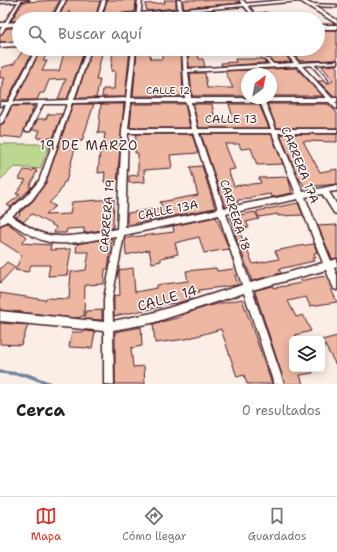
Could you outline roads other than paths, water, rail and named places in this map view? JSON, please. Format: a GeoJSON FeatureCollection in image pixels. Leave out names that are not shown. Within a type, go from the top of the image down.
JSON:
{"type":"FeatureCollection","features":[{"type":"Feature","properties":{"kind":"main road"},"geometry":{"type":"LineString","coordinates":[[168,12],[301,0],[321,12]]}},
{"type":"Feature","properties":{"kind":"main road"},"geometry":{"type":"LineString","coordinates":[[325,15],[337,22]]}},
{"type":"Feature","properties":{"kind":"main road"},"geometry":{"type":"LineString","coordinates":[[325,27],[337,27]]}},
{"type":"Feature","properties":{"kind":"main road"},"geometry":{"type":"LineString","coordinates":[[0,46],[12,45]]}},
{"type":"Feature","properties":{"kind":"street"},"geometry":{"type":"LineString","coordinates":[[3,1],[27,0]]}},
{"type":"Feature","properties":{"kind":"street"},"geometry":{"type":"LineString","coordinates":[[58,12],[64,0]]}},
{"type":"Feature","properties":{"kind":"street"},"geometry":{"type":"LineString","coordinates":[[100,12],[104,0]]}},
{"type":"Feature","properties":{"kind":"street"},"geometry":{"type":"LineString","coordinates":[[139,12],[140,0]]}},
{"type":"Feature","properties":{"kind":"street"},"geometry":{"type":"LineString","coordinates":[[179,0],[180,10]]}},
{"type":"Feature","properties":{"kind":"street"},"geometry":{"type":"LineString","coordinates":[[241,0],[251,12]]}},
{"type":"Feature","properties":{"kind":"street"},"geometry":{"type":"LineString","coordinates":[[12,12],[20,1]]}},
{"type":"Feature","properties":{"kind":"street"},"geometry":{"type":"LineString","coordinates":[[309,5],[337,6]]}},
{"type":"Feature","properties":{"kind":"street"},"geometry":{"type":"LineString","coordinates":[[0,33],[3,25],[12,12]]}},
{"type":"Feature","properties":{"kind":"street"},"geometry":{"type":"LineString","coordinates":[[0,122],[34,56]]}},
{"type":"Feature","properties":{"kind":"street"},"geometry":{"type":"LineString","coordinates":[[0,222],[29,198],[42,182],[85,56]]}},
{"type":"Feature","properties":{"kind":"street","name":"CARRERA 19"},"geometry":{"type":"LineString","coordinates":[[109,384],[107,327],[108,299],[120,232],[124,131],[133,56]]}},
{"type":"Feature","properties":{"kind":"street","name":"CARRERA 18"},"geometry":{"type":"LineString","coordinates":[[185,56],[188,99],[195,130],[278,384]]}},
{"type":"Feature","properties":{"kind":"street"},"geometry":{"type":"LineString","coordinates":[[290,56],[337,107]]}},
{"type":"Feature","properties":{"kind":"street"},"geometry":{"type":"LineString","coordinates":[[248,68],[337,62]]}},
{"type":"Feature","properties":{"kind":"street"},"geometry":{"type":"LineString","coordinates":[[186,71],[241,68]]}},
{"type":"Feature","properties":{"kind":"street","name":"CALLE 12"},"geometry":{"type":"LineString","coordinates":[[0,104],[69,101],[241,99]]}},
{"type":"Feature","properties":{"kind":"street","name":"CALLE 12"},"geometry":{"type":"LineString","coordinates":[[277,99],[337,100]]}},
{"type":"Feature","properties":{"kind":"street"},"geometry":{"type":"LineString","coordinates":[[28,130],[41,103]]}},
{"type":"Feature","properties":{"kind":"street","name":"CARRERA 17A"},"geometry":{"type":"LineString","coordinates":[[263,104],[301,196],[333,265],[337,286]]}},
{"type":"Feature","properties":{"kind":"street","name":"CALLE 13"},"geometry":{"type":"LineString","coordinates":[[124,131],[337,131]]}},
{"type":"Feature","properties":{"kind":"street","name":"CALLE 13A"},"geometry":{"type":"LineString","coordinates":[[7,217],[32,232],[46,238],[63,240],[120,232],[337,188]]}},
{"type":"Feature","properties":{"kind":"street"},"geometry":{"type":"LineString","coordinates":[[324,191],[337,211]]}},
{"type":"Feature","properties":{"kind":"street","name":"CALLE 14"},"geometry":{"type":"LineString","coordinates":[[0,316],[107,327],[152,318],[246,288],[333,265]]}},
{"type":"Feature","properties":{"kind":"lane"},"geometry":{"type":"LineString","coordinates":[[262,56],[274,66]]}},
{"type":"Feature","properties":{"kind":"lane"},"geometry":{"type":"LineString","coordinates":[[312,64],[327,81]]}},
{"type":"Feature","properties":{"kind":"waterway"},"geometry":{"type":"LineString","coordinates":[[0,372],[27,375],[50,384]]}},
{"type":"Feature","properties":{"kind":"district","name":"19 DE MARZO"},"geometry":{"type":"Point","coordinates":[89,145]}}]}
